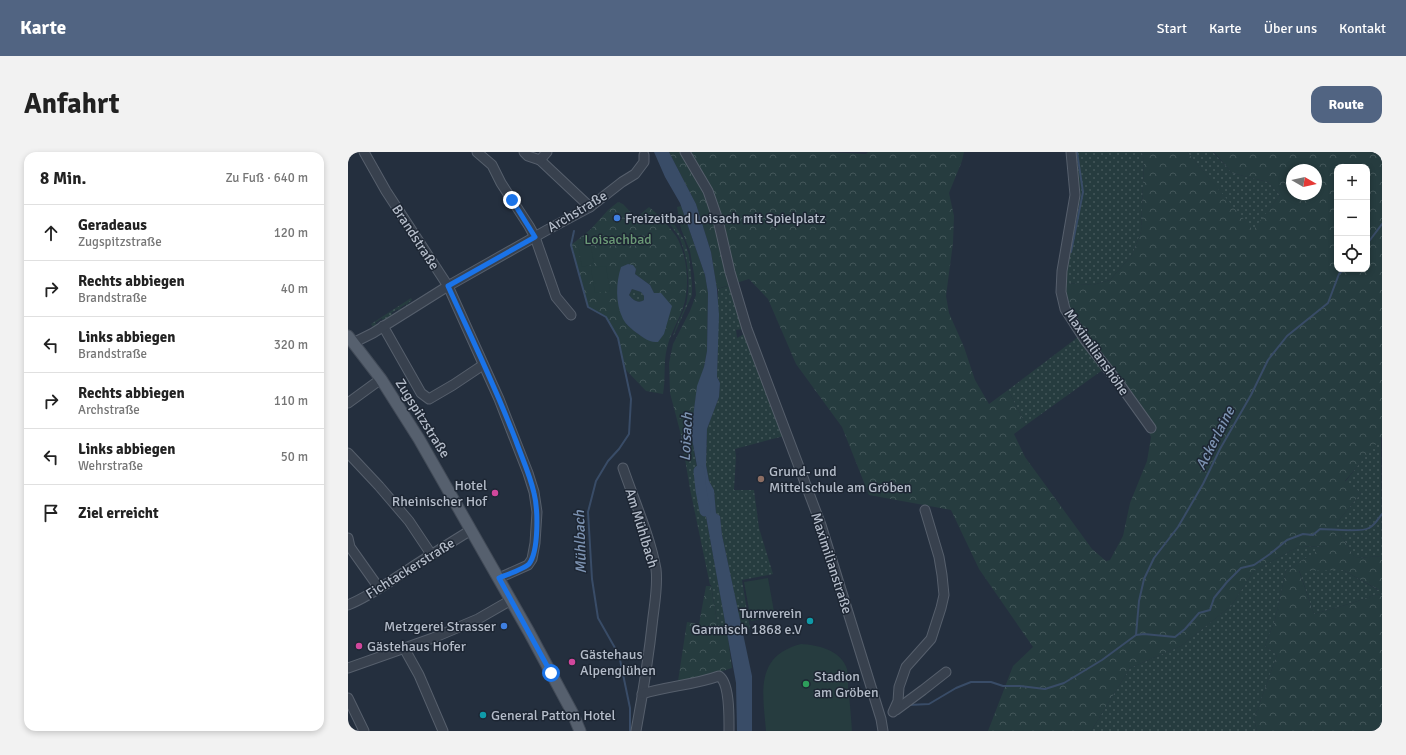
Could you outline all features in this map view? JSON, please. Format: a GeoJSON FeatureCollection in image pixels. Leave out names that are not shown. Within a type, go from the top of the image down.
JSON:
{"type":"FeatureCollection","features":[{"type":"Feature","properties":{"kind":"main road","name":"Zugspitzstraße"},"geometry":{"type":"LineString","coordinates":[[350,339],[381,379],[419,439],[512,600],[572,712],[580,731]]}},
{"type":"Feature","properties":{"kind":"street","name":"Brandstraße"},"geometry":{"type":"LineString","coordinates":[[364,152],[386,191],[448,286],[499,400],[528,473],[534,492],[537,512],[532,559],[528,565],[499,578]]}},
{"type":"Feature","properties":{"kind":"street"},"geometry":{"type":"LineString","coordinates":[[477,152],[492,165],[501,183],[535,237],[556,297],[571,315]]}},
{"type":"Feature","properties":{"kind":"street"},"geometry":{"type":"LineString","coordinates":[[524,152],[528,156],[540,160],[590,207]]}},
{"type":"Feature","properties":{"kind":"street"},"geometry":{"type":"LineString","coordinates":[[540,160],[547,152]]}},
{"type":"Feature","properties":{"kind":"street","name":"Maximilianstraße"},"geometry":{"type":"LineString","coordinates":[[685,152],[708,191],[718,220],[740,307],[759,362],[821,525],[881,720],[882,731]]}},
{"type":"Feature","properties":{"kind":"street","name":"Maximilianshöhe"},"geometry":{"type":"LineString","coordinates":[[1071,152],[1075,195],[1062,271],[1060,292],[1065,310],[1085,340],[1121,386],[1151,428]]}},
{"type":"Feature","properties":{"kind":"street","name":"Archstraße"},"geometry":{"type":"LineString","coordinates":[[350,339],[382,326],[448,286],[590,207],[622,182],[635,174],[644,162],[644,155]]}},
{"type":"Feature","properties":{"kind":"street"},"geometry":{"type":"LineString","coordinates":[[382,326],[421,393],[429,399],[453,385],[483,364]]}},
{"type":"Feature","properties":{"kind":"street"},"geometry":{"type":"LineString","coordinates":[[348,403],[381,379]]}},
{"type":"Feature","properties":{"kind":"street"},"geometry":{"type":"LineString","coordinates":[[348,453],[409,521],[431,554]]}},
{"type":"Feature","properties":{"kind":"street","name":"Am Mühlbach"},"geometry":{"type":"LineString","coordinates":[[623,468],[652,552],[656,570],[656,593],[636,731]]}},
{"type":"Feature","properties":{"kind":"street"},"geometry":{"type":"LineString","coordinates":[[893,712],[898,701],[899,687],[906,667],[931,639],[944,595],[939,557],[925,510]]}},
{"type":"Feature","properties":{"kind":"street","name":"Fichtackerstraße"},"geometry":{"type":"LineString","coordinates":[[348,604],[362,599],[471,530]]}},
{"type":"Feature","properties":{"kind":"street"},"geometry":{"type":"LineString","coordinates":[[348,538],[350,547],[379,588]]}},
{"type":"Feature","properties":{"kind":"street"},"geometry":{"type":"LineString","coordinates":[[348,668],[433,638],[478,619],[512,600]]}},
{"type":"Feature","properties":{"kind":"street"},"geometry":{"type":"LineString","coordinates":[[404,648],[419,675],[443,731]]}},
{"type":"Feature","properties":{"kind":"street"},"geometry":{"type":"LineString","coordinates":[[881,720],[913,698],[946,672]]}},
{"type":"Feature","properties":{"kind":"street"},"geometry":{"type":"LineString","coordinates":[[642,694],[659,689],[704,681],[719,676],[725,683],[729,715],[729,731]]}},
{"type":"Feature","properties":{"kind":"street"},"geometry":{"type":"LineString","coordinates":[[348,698],[364,731]]}},
{"type":"Feature","properties":{"kind":"green space"},"geometry":{"type":"Polygon","coordinates":[[[669,152],[828,152],[866,154],[868,152],[964,152],[962,161],[949,193],[954,216],[953,243],[946,296],[949,313],[964,347],[975,380],[989,404],[1008,390],[1026,425],[1014,434],[1025,457],[1092,549],[1106,561],[1110,560],[1123,536],[1130,503],[1147,461],[1151,437],[1144,422],[1062,308],[1065,283],[1093,285],[1110,280],[1132,255],[1141,232],[1144,161],[1142,152],[1187,152],[1253,230],[1280,195],[1268,182],[1232,173],[1214,152],[1382,152],[1382,437],[1345,481],[1361,493],[1335,525],[1355,558],[1382,556],[1382,586],[1379,590],[1343,570],[1299,571],[1314,614],[1377,594],[1382,595],[1382,731],[1257,731],[1254,719],[1277,655],[1265,646],[1275,620],[1286,570],[1325,546],[1298,547],[1254,571],[1231,606],[1181,646],[1130,668],[1091,731],[988,731],[1013,666],[1033,647],[979,569],[951,510],[869,495],[842,427],[796,364],[768,299],[749,279],[717,289],[711,252],[696,204],[669,152]]]}},
{"type":"Feature","properties":{"kind":"green space"},"geometry":{"type":"Polygon","coordinates":[[[1073,152],[1142,152],[1144,161],[1141,232],[1132,255],[1110,280],[1093,285],[1065,283],[1070,238],[1073,152]]]}},
{"type":"Feature","properties":{"kind":"green space"},"geometry":{"type":"Polygon","coordinates":[[[1187,152],[1213,152],[1232,173],[1268,182],[1280,195],[1253,231],[1187,152]]]}},
{"type":"Feature","properties":{"kind":"green space","name":"Loisachbad"},"geometry":{"type":"Polygon","coordinates":[[[618,202],[623,204],[636,218],[649,207],[663,220],[676,236],[683,253],[687,272],[687,291],[683,308],[667,348],[663,394],[646,391],[626,370],[618,338],[606,317],[588,307],[571,245],[591,229],[608,210],[618,202]],[[628,264],[626,324],[646,339],[654,293],[650,285],[635,274],[636,269],[628,264]]]}},
{"type":"Feature","properties":{"kind":"green space"},"geometry":{"type":"Polygon","coordinates":[[[681,206],[705,275],[708,293],[707,351],[696,396],[691,435],[681,435],[670,393],[669,363],[673,344],[690,311],[696,295],[690,251],[681,229],[677,207],[681,206]]]}},
{"type":"Feature","properties":{"kind":"green space"},"geometry":{"type":"Polygon","coordinates":[[[673,222],[684,240],[689,255],[692,295],[673,337],[688,297],[688,271],[682,245],[678,235],[670,224],[673,222]]]}},
{"type":"Feature","properties":{"kind":"green space"},"geometry":{"type":"Polygon","coordinates":[[[590,241],[594,264],[582,267],[578,244],[590,241]]]}},
{"type":"Feature","properties":{"kind":"green space"},"geometry":{"type":"Polygon","coordinates":[[[606,266],[610,291],[595,293],[591,268],[606,266]]]}},
{"type":"Feature","properties":{"kind":"green space"},"geometry":{"type":"Polygon","coordinates":[[[731,285],[732,294],[743,329],[736,330],[737,338],[744,334],[784,436],[735,449],[734,490],[754,490],[759,528],[773,574],[742,580],[750,629],[742,630],[722,535],[720,516],[716,513],[714,490],[709,481],[706,465],[707,429],[719,397],[720,383],[717,376],[718,289],[731,285]]]}},
{"type":"Feature","properties":{"kind":"green space"},"geometry":{"type":"Polygon","coordinates":[[[632,289],[641,292],[644,296],[644,300],[636,301],[632,298],[629,295],[632,289]]]}},
{"type":"Feature","properties":{"kind":"green space"},"geometry":{"type":"Polygon","coordinates":[[[411,298],[412,300],[407,304],[410,305],[406,308],[406,304],[400,308],[404,310],[398,313],[398,309],[391,313],[394,315],[383,322],[382,318],[375,323],[377,325],[373,327],[371,324],[411,298]]]}},
{"type":"Feature","properties":{"kind":"green space"},"geometry":{"type":"Polygon","coordinates":[[[1078,337],[1104,369],[1026,425],[1008,390],[1078,337]]]}},
{"type":"Feature","properties":{"kind":"green space"},"geometry":{"type":"Polygon","coordinates":[[[681,435],[691,435],[727,631],[719,633],[711,585],[690,489],[681,435]]]}},
{"type":"Feature","properties":{"kind":"green space"},"geometry":{"type":"Polygon","coordinates":[[[1381,436],[1382,556],[1355,558],[1335,525],[1361,493],[1345,482],[1381,436]]]}},
{"type":"Feature","properties":{"kind":"green space"},"geometry":{"type":"Polygon","coordinates":[[[1326,546],[1286,570],[1275,620],[1265,646],[1277,655],[1254,719],[1257,731],[1091,731],[1130,668],[1181,646],[1231,606],[1254,571],[1298,547],[1326,546]]]}},
{"type":"Feature","properties":{"kind":"green space"},"geometry":{"type":"Polygon","coordinates":[[[1299,570],[1343,570],[1378,590],[1382,586],[1382,595],[1377,594],[1314,614],[1299,570]]]}},
{"type":"Feature","properties":{"kind":"green space"},"geometry":{"type":"Polygon","coordinates":[[[768,578],[775,617],[751,621],[744,582],[768,578]]]}},
{"type":"Feature","properties":{"kind":"green space"},"geometry":{"type":"Polygon","coordinates":[[[706,586],[711,586],[719,633],[727,631],[732,668],[704,677],[678,681],[687,622],[699,624],[706,586]]]}},
{"type":"Feature","properties":{"kind":"green space","name":"Stadion am Gröben"},"geometry":{"type":"Polygon","coordinates":[[[801,644],[821,647],[828,650],[840,657],[844,663],[847,669],[852,731],[766,731],[763,690],[768,667],[775,657],[786,650],[801,644]]]}},
{"type":"Feature","properties":{"kind":"water"},"geometry":{"type":"Polygon","coordinates":[[[654,152],[669,152],[696,204],[711,252],[717,289],[719,315],[717,377],[720,383],[719,397],[707,429],[706,465],[709,481],[714,490],[716,513],[720,516],[722,535],[752,676],[752,731],[737,731],[736,683],[691,433],[697,386],[704,367],[707,351],[708,293],[705,275],[680,203],[665,177],[654,152]]]}},
{"type":"Feature","properties":{"kind":"water"},"geometry":{"type":"Polygon","coordinates":[[[628,264],[633,265],[636,269],[635,274],[650,285],[654,293],[661,293],[672,306],[664,334],[658,342],[647,340],[631,328],[626,324],[620,313],[617,293],[621,267],[628,264]],[[632,289],[629,295],[636,301],[640,302],[644,300],[644,296],[641,292],[632,289]]]}},
{"type":"Feature","properties":{"kind":"waterway"},"geometry":{"type":"LineString","coordinates":[[1071,252],[1083,192],[1077,152]]}},
{"type":"Feature","properties":{"kind":"waterway","name":"Ackerlaine"},"geometry":{"type":"LineString","coordinates":[[1370,240],[1382,224]]}},
{"type":"Feature","properties":{"kind":"waterway","name":"Mühlbach"},"geometry":{"type":"LineString","coordinates":[[574,231],[571,245],[588,307],[606,317],[618,338],[631,399],[629,434],[619,449],[608,461],[596,481],[588,512],[592,579],[598,618],[619,655],[630,708],[630,731]]}},
{"type":"Feature","properties":{"kind":"waterway","name":"Ackerlaine"},"geometry":{"type":"LineString","coordinates":[[1136,635],[1139,601],[1144,579],[1154,558],[1178,527],[1203,484],[1268,360],[1287,336],[1328,303],[1341,272]]}},
{"type":"Feature","properties":{"kind":"waterway","name":"Loisach"},"geometry":{"type":"LineString","coordinates":[[699,471],[705,511]]}},
{"type":"Feature","properties":{"kind":"waterway"},"geometry":{"type":"LineString","coordinates":[[909,705],[929,704],[956,688],[971,682],[991,682],[1003,686],[1020,686],[1045,689],[1064,683],[1102,660],[1136,635],[1144,634],[1175,637],[1185,629],[1199,613],[1210,610],[1214,598],[1241,568],[1254,565],[1287,540],[1303,534],[1313,535],[1320,529],[1353,531],[1369,528],[1382,514]]}},
{"type":"Feature","properties":{"kind":"place","name":"Freizeitbad Loisach mit Spielplatz"},"geometry":{"type":"Point","coordinates":[617,218]}},
{"type":"Feature","properties":{"kind":"place","name":"Grund- und Mittelschule am Gröben"},"geometry":{"type":"Point","coordinates":[761,479]}},
{"type":"Feature","properties":{"kind":"place","name":"Hotel Rheinischer Hof"},"geometry":{"type":"Point","coordinates":[495,493]}},
{"type":"Feature","properties":{"kind":"place","name":"Turnverein Garmisch 1868 e.V"},"geometry":{"type":"Point","coordinates":[810,621]}},
{"type":"Feature","properties":{"kind":"place","name":"Metzgerei Strasser"},"geometry":{"type":"Point","coordinates":[504,626]}},
{"type":"Feature","properties":{"kind":"place","name":"Gästehaus Hofer"},"geometry":{"type":"Point","coordinates":[359,646]}},
{"type":"Feature","properties":{"kind":"place","name":"Gästehaus Alpenglühen"},"geometry":{"type":"Point","coordinates":[572,662]}},
{"type":"Feature","properties":{"kind":"place","name":"Stadion am Gröben"},"geometry":{"type":"Point","coordinates":[806,684]}},
{"type":"Feature","properties":{"kind":"place","name":"General Patton Hotel"},"geometry":{"type":"Point","coordinates":[483,715]}},
{"type":"Feature","properties":{"kind":"route"},"geometry":{"type":"LineString","coordinates":[[512,200],[535,237],[448,286],[511,428],[534,492],[537,524],[532,559],[528,565],[499,578],[551,673]]}}]}
